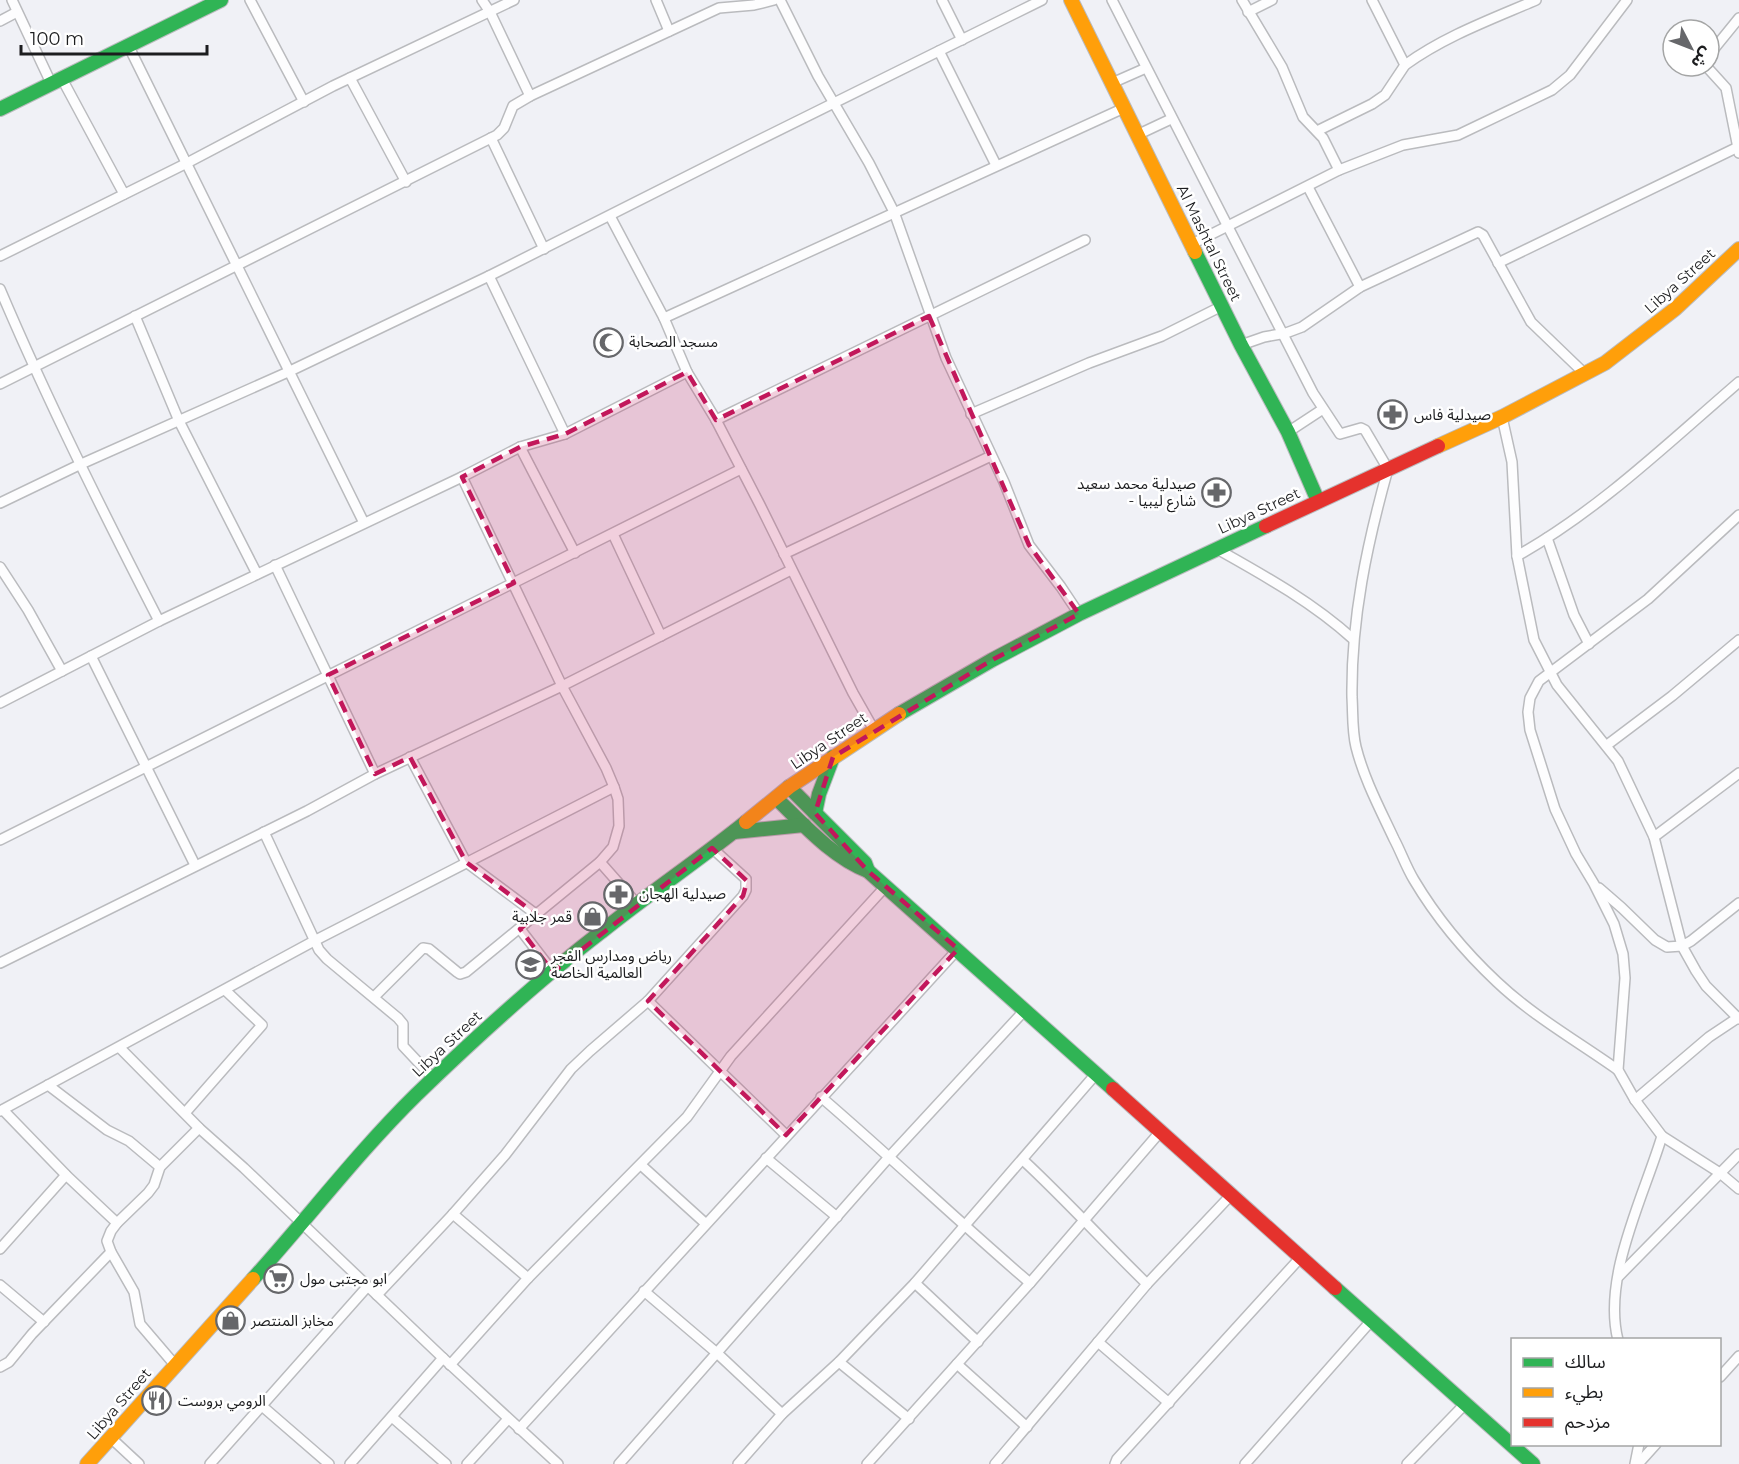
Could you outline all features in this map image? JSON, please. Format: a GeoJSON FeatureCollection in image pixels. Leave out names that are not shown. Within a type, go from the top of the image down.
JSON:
{"type":"FeatureCollection","features":[{"type":"Feature","properties":{"kind":"main road"},"geometry":{"type":"LineString","coordinates":[[0,109],[221,0]]}},
{"type":"Feature","properties":{"kind":"main road","name":"Al Mashtal Street"},"geometry":{"type":"LineString","coordinates":[[1071,0],[1241,345],[1288,432],[1318,501]]}},
{"type":"Feature","properties":{"kind":"main road","name":"Libya Street"},"geometry":{"type":"LineString","coordinates":[[87,1464],[302,1224],[357,1157],[433,1078],[481,1033],[600,932],[734,832],[789,787],[874,730],[992,660],[1079,614],[1502,417],[1605,363],[1650,330],[1739,249]]}},
{"type":"Feature","properties":{"kind":"main road"},"geometry":{"type":"LineString","coordinates":[[814,813],[833,757]]}},
{"type":"Feature","properties":{"kind":"main road"},"geometry":{"type":"LineString","coordinates":[[789,787],[865,863],[868,871],[885,887],[1511,1445]]}},
{"type":"Feature","properties":{"kind":"main road"},"geometry":{"type":"LineString","coordinates":[[776,798],[804,825],[859,869],[868,871]]}},
{"type":"Feature","properties":{"kind":"main road"},"geometry":{"type":"LineString","coordinates":[[734,832],[804,825]]}},
{"type":"Feature","properties":{"kind":"main road"},"geometry":{"type":"LineString","coordinates":[[1513,1446],[1533,1464]]}},
{"type":"Feature","properties":{"kind":"street"},"geometry":{"type":"LineString","coordinates":[[12,0],[56,80],[124,194]]}},
{"type":"Feature","properties":{"kind":"street"},"geometry":{"type":"LineString","coordinates":[[250,0],[304,102]]}},
{"type":"Feature","properties":{"kind":"street"},"geometry":{"type":"LineString","coordinates":[[482,0],[530,96]]}},
{"type":"Feature","properties":{"kind":"street"},"geometry":{"type":"LineString","coordinates":[[0,256],[187,163],[350,78],[514,0]]}},
{"type":"Feature","properties":{"kind":"street"},"geometry":{"type":"LineString","coordinates":[[656,0],[669,31]]}},
{"type":"Feature","properties":{"kind":"street"},"geometry":{"type":"LineString","coordinates":[[0,384],[491,138],[504,128],[513,106],[530,96],[719,8],[754,5],[774,0]]}},
{"type":"Feature","properties":{"kind":"street"},"geometry":{"type":"LineString","coordinates":[[780,0],[833,103],[869,163],[894,212],[929,316],[946,358],[992,456],[1029,545],[1079,614]]}},
{"type":"Feature","properties":{"kind":"street"},"geometry":{"type":"LineString","coordinates":[[942,0],[962,40]]}},
{"type":"Feature","properties":{"kind":"street"},"geometry":{"type":"LineString","coordinates":[[0,503],[79,465],[288,372],[489,276],[1042,0]]}},
{"type":"Feature","properties":{"kind":"street"},"geometry":{"type":"LineString","coordinates":[[1112,0],[1171,119],[1323,409],[1341,435],[1361,428],[1365,430],[1388,469],[1371,530],[1353,639],[1355,744],[1363,772],[1413,879],[1449,932],[1497,982],[1553,1028],[1618,1070],[1635,1100],[1662,1136],[1720,1173],[1739,1189]]}},
{"type":"Feature","properties":{"kind":"street"},"geometry":{"type":"LineString","coordinates":[[1242,0],[1282,67],[1303,117],[1317,130],[1339,170]]}},
{"type":"Feature","properties":{"kind":"street"},"geometry":{"type":"LineString","coordinates":[[1248,12],[1272,0]]}},
{"type":"Feature","properties":{"kind":"street"},"geometry":{"type":"LineString","coordinates":[[1372,0],[1405,65]]}},
{"type":"Feature","properties":{"kind":"street"},"geometry":{"type":"LineString","coordinates":[[1317,130],[1372,104],[1385,95],[1405,65],[1427,51],[1492,17],[1536,0]]}},
{"type":"Feature","properties":{"kind":"street"},"geometry":{"type":"LineString","coordinates":[[1192,244],[1339,170],[1403,145],[1458,135],[1552,90],[1570,75],[1627,0]]}},
{"type":"Feature","properties":{"kind":"street"},"geometry":{"type":"LineString","coordinates":[[0,21],[17,12]]}},
{"type":"Feature","properties":{"kind":"street"},"geometry":{"type":"LineString","coordinates":[[1721,40],[1739,18]]}},
{"type":"Feature","properties":{"kind":"street"},"geometry":{"type":"LineString","coordinates":[[128,45],[364,523]]}},
{"type":"Feature","properties":{"kind":"street"},"geometry":{"type":"LineString","coordinates":[[939,51],[996,165]]}},
{"type":"Feature","properties":{"kind":"street"},"geometry":{"type":"LineString","coordinates":[[1112,83],[1146,68]]}},
{"type":"Feature","properties":{"kind":"street"},"geometry":{"type":"LineString","coordinates":[[350,78],[406,182]]}},
{"type":"Feature","properties":{"kind":"street"},"geometry":{"type":"LineString","coordinates":[[1498,263],[1738,150],[1726,88],[1717,78]]}},
{"type":"Feature","properties":{"kind":"street"},"geometry":{"type":"LineString","coordinates":[[664,318],[1124,108]]}},
{"type":"Feature","properties":{"kind":"street"},"geometry":{"type":"LineString","coordinates":[[1137,135],[1171,119]]}},
{"type":"Feature","properties":{"kind":"street"},"geometry":{"type":"LineString","coordinates":[[491,138],[543,249]]}},
{"type":"Feature","properties":{"kind":"street"},"geometry":{"type":"LineString","coordinates":[[1308,187],[1360,287]]}},
{"type":"Feature","properties":{"kind":"street"},"geometry":{"type":"LineString","coordinates":[[610,216],[664,318],[687,372],[716,420],[853,693],[874,730]]}},
{"type":"Feature","properties":{"kind":"street"},"geometry":{"type":"LineString","coordinates":[[1241,345],[1302,327],[1360,287],[1478,232],[1483,236],[1532,322],[1585,374]]}},
{"type":"Feature","properties":{"kind":"street"},"geometry":{"type":"LineString","coordinates":[[716,420],[1085,240]]}},
{"type":"Feature","properties":{"kind":"street"},"geometry":{"type":"LineString","coordinates":[[489,276],[565,434]]}},
{"type":"Feature","properties":{"kind":"street"},"geometry":{"type":"LineString","coordinates":[[0,289],[33,368],[79,465],[159,621]]}},
{"type":"Feature","properties":{"kind":"street"},"geometry":{"type":"LineString","coordinates":[[971,414],[1089,363],[1162,336],[1222,306]]}},
{"type":"Feature","properties":{"kind":"street"},"geometry":{"type":"LineString","coordinates":[[135,316],[179,421],[257,574]]}},
{"type":"Feature","properties":{"kind":"street"},"geometry":{"type":"LineString","coordinates":[[0,703],[159,621],[275,565],[462,477],[520,447],[565,434],[687,372]]}},
{"type":"Feature","properties":{"kind":"street"},"geometry":{"type":"LineString","coordinates":[[1517,556],[1547,538],[1606,495],[1739,382]]}},
{"type":"Feature","properties":{"kind":"street"},"geometry":{"type":"LineString","coordinates":[[1288,432],[1323,409]]}},
{"type":"Feature","properties":{"kind":"street"},"geometry":{"type":"LineString","coordinates":[[1502,417],[1512,462],[1517,556],[1534,640],[1549,673],[1568,702],[1618,761],[1654,837],[1682,946],[1706,986],[1739,1018],[1700,1044],[1635,1100]]}},
{"type":"Feature","properties":{"kind":"street"},"geometry":{"type":"LineString","coordinates":[[520,447],[575,553]]}},
{"type":"Feature","properties":{"kind":"street"},"geometry":{"type":"LineString","coordinates":[[784,554],[992,456]]}},
{"type":"Feature","properties":{"kind":"street"},"geometry":{"type":"LineString","coordinates":[[0,840],[741,469]]}},
{"type":"Feature","properties":{"kind":"street"},"geometry":{"type":"LineString","coordinates":[[374,997],[423,948],[429,949],[457,972],[463,974],[471,970],[600,862],[613,847],[619,826],[618,800],[606,768],[562,686],[462,477]]}},
{"type":"Feature","properties":{"kind":"street"},"geometry":{"type":"LineString","coordinates":[[1618,1070],[1625,978],[1623,954],[1614,924],[1576,854],[1555,809],[1530,730],[1528,712],[1530,698],[1539,681],[1648,599],[1739,515]]}},
{"type":"Feature","properties":{"kind":"street"},"geometry":{"type":"LineString","coordinates":[[613,534],[661,636]]}},
{"type":"Feature","properties":{"kind":"street"},"geometry":{"type":"LineString","coordinates":[[1547,538],[1574,615],[1589,644]]}},
{"type":"Feature","properties":{"kind":"street"},"geometry":{"type":"LineString","coordinates":[[1216,549],[1287,588],[1334,622],[1353,639]]}},
{"type":"Feature","properties":{"kind":"street"},"geometry":{"type":"LineString","coordinates":[[275,565],[375,774]]}},
{"type":"Feature","properties":{"kind":"street"},"geometry":{"type":"LineString","coordinates":[[0,567],[28,610],[62,670]]}},
{"type":"Feature","properties":{"kind":"street"},"geometry":{"type":"LineString","coordinates":[[0,963],[307,811],[375,774],[562,686],[791,570]]}},
{"type":"Feature","properties":{"kind":"street"},"geometry":{"type":"LineString","coordinates":[[1606,745],[1672,696],[1739,640]]}},
{"type":"Feature","properties":{"kind":"street"},"geometry":{"type":"LineString","coordinates":[[91,656],[195,865]]}},
{"type":"Feature","properties":{"kind":"street"},"geometry":{"type":"LineString","coordinates":[[410,757],[466,862],[537,915]]}},
{"type":"Feature","properties":{"kind":"street"},"geometry":{"type":"LineString","coordinates":[[1654,837],[1739,773]]}},
{"type":"Feature","properties":{"kind":"street"},"geometry":{"type":"LineString","coordinates":[[117,1223],[2,1110],[314,941],[614,788]]}},
{"type":"Feature","properties":{"kind":"street"},"geometry":{"type":"LineString","coordinates":[[264,832],[314,941],[327,959],[403,1024],[403,1046],[433,1078]]}},
{"type":"Feature","properties":{"kind":"street"},"geometry":{"type":"LineString","coordinates":[[377,1295],[505,1155],[571,1069],[648,1001],[723,920],[746,890],[746,879],[712,848]]}},
{"type":"Feature","properties":{"kind":"street"},"geometry":{"type":"LineString","coordinates":[[600,862],[637,904]]}},
{"type":"Feature","properties":{"kind":"street"},"geometry":{"type":"LineString","coordinates":[[1594,884],[1656,940],[1667,947],[1682,946],[1691,941],[1739,903]]}},
{"type":"Feature","properties":{"kind":"street"},"geometry":{"type":"LineString","coordinates":[[350,1464],[446,1361],[687,1118],[720,1071],[796,983],[885,887]]}},
{"type":"Feature","properties":{"kind":"street"},"geometry":{"type":"LineString","coordinates":[[520,929],[553,972]]}},
{"type":"Feature","properties":{"kind":"street"},"geometry":{"type":"LineString","coordinates":[[519,1429],[705,1223],[958,950]]}},
{"type":"Feature","properties":{"kind":"street"},"geometry":{"type":"LineString","coordinates":[[185,1113],[262,1025],[225,990]]}},
{"type":"Feature","properties":{"kind":"street"},"geometry":{"type":"LineString","coordinates":[[648,1001],[786,1135]]}},
{"type":"Feature","properties":{"kind":"street"},"geometry":{"type":"LineString","coordinates":[[619,1464],[890,1156],[1024,1011]]}},
{"type":"Feature","properties":{"kind":"street"},"geometry":{"type":"LineString","coordinates":[[120,1048],[199,1128],[558,1464]]}},
{"type":"Feature","properties":{"kind":"street"},"geometry":{"type":"LineString","coordinates":[[738,1464],[782,1414],[839,1362],[915,1283],[1095,1075]]}},
{"type":"Feature","properties":{"kind":"street"},"geometry":{"type":"LineString","coordinates":[[48,1085],[107,1130],[129,1141],[160,1167]]}},
{"type":"Feature","properties":{"kind":"street"},"geometry":{"type":"LineString","coordinates":[[821,1097],[1030,1283]]}},
{"type":"Feature","properties":{"kind":"street"},"geometry":{"type":"LineString","coordinates":[[175,1365],[140,1324],[131,1285],[107,1241],[117,1223],[154,1185],[160,1167],[199,1128]]}},
{"type":"Feature","properties":{"kind":"street"},"geometry":{"type":"LineString","coordinates":[[867,1464],[978,1342],[1160,1132]]}},
{"type":"Feature","properties":{"kind":"street"},"geometry":{"type":"LineString","coordinates":[[1618,1338],[1614,1311],[1617,1278],[1638,1205],[1662,1136]]}},
{"type":"Feature","properties":{"kind":"street"},"geometry":{"type":"LineString","coordinates":[[1617,1278],[1739,1154]]}},
{"type":"Feature","properties":{"kind":"street"},"geometry":{"type":"LineString","coordinates":[[766,1158],[837,1217]]}},
{"type":"Feature","properties":{"kind":"street"},"geometry":{"type":"LineString","coordinates":[[1023,1160],[1147,1284]]}},
{"type":"Feature","properties":{"kind":"street"},"geometry":{"type":"LineString","coordinates":[[641,1166],[705,1223]]}},
{"type":"Feature","properties":{"kind":"street"},"geometry":{"type":"LineString","coordinates":[[0,1249],[66,1175]]}},
{"type":"Feature","properties":{"kind":"street"},"geometry":{"type":"LineString","coordinates":[[995,1464],[1147,1284],[1230,1196]]}},
{"type":"Feature","properties":{"kind":"street"},"geometry":{"type":"LineString","coordinates":[[453,1214],[528,1278]]}},
{"type":"Feature","properties":{"kind":"street"},"geometry":{"type":"LineString","coordinates":[[0,1367],[9,1362],[111,1252]]}},
{"type":"Feature","properties":{"kind":"street"},"geometry":{"type":"LineString","coordinates":[[1115,1464],[1117,1459],[1300,1257]]}},
{"type":"Feature","properties":{"kind":"street"},"geometry":{"type":"LineString","coordinates":[[915,1283],[978,1342]]}},
{"type":"Feature","properties":{"kind":"street"},"geometry":{"type":"LineString","coordinates":[[0,1285],[44,1322]]}},
{"type":"Feature","properties":{"kind":"street"},"geometry":{"type":"LineString","coordinates":[[210,1464],[367,1287]]}},
{"type":"Feature","properties":{"kind":"street"},"geometry":{"type":"LineString","coordinates":[[644,1291],[718,1354],[782,1414]]}},
{"type":"Feature","properties":{"kind":"street"},"geometry":{"type":"LineString","coordinates":[[1245,1464],[1371,1321]]}},
{"type":"Feature","properties":{"kind":"street"},"geometry":{"type":"LineString","coordinates":[[1098,1342],[1169,1402]]}},
{"type":"Feature","properties":{"kind":"street"},"geometry":{"type":"LineString","coordinates":[[1721,1375],[1739,1356]]}},
{"type":"Feature","properties":{"kind":"street"},"geometry":{"type":"LineString","coordinates":[[839,1362],[909,1419]]}},
{"type":"Feature","properties":{"kind":"street"},"geometry":{"type":"LineString","coordinates":[[957,1364],[1027,1427]]}},
{"type":"Feature","properties":{"kind":"street"},"geometry":{"type":"LineString","coordinates":[[1407,1464],[1465,1404]]}},
{"type":"Feature","properties":{"kind":"street"},"geometry":{"type":"LineString","coordinates":[[262,1406],[329,1464]]}},
{"type":"Feature","properties":{"kind":"street"},"geometry":{"type":"LineString","coordinates":[[392,1417],[446,1464]]}},
{"type":"Feature","properties":{"kind":"street"},"geometry":{"type":"LineString","coordinates":[[467,1464],[508,1419]]}},
{"type":"Feature","properties":{"kind":"street"},"geometry":{"type":"LineString","coordinates":[[111,1438],[139,1464]]}},
{"type":"Feature","properties":{"kind":"street"},"geometry":{"type":"LineString","coordinates":[[1636,1464],[1639,1446]]}},
{"type":"Feature","properties":{"kind":"street"},"geometry":{"type":"LineString","coordinates":[[1636,1464],[1654,1446]]}},
{"type":"Feature","properties":{"kind":"street"},"geometry":{"type":"LineString","coordinates":[[1252,1456],[1261,1464]]}},
{"type":"Feature","properties":{"kind":"highlighted area"},"geometry":{"type":"Polygon","coordinates":[[[929,316],[1029,545],[1079,614],[992,660],[833,757],[815,813],[868,871],[958,949],[786,1135],[648,1001],[743,896],[747,881],[712,848],[553,972],[520,929],[537,915],[466,862],[410,757],[375,774],[328,675],[514,583],[462,477],[520,447],[565,434],[687,372],[716,420],[929,316]]]}},
{"type":"Feature","properties":{"kind":"traffic: fast"},"geometry":{"type":"LineString","coordinates":[[0,109],[221,0]]}},
{"type":"Feature","properties":{"kind":"traffic: fast"},"geometry":{"type":"LineString","coordinates":[[1195,252],[1241,345],[1288,432],[1318,501]]}},
{"type":"Feature","properties":{"kind":"traffic: fast"},"geometry":{"type":"LineString","coordinates":[[899,714],[992,660],[1079,614],[1266,526]]}},
{"type":"Feature","properties":{"kind":"traffic: fast"},"geometry":{"type":"LineString","coordinates":[[815,813],[819,794],[833,757]]}},
{"type":"Feature","properties":{"kind":"traffic: fast"},"geometry":{"type":"LineString","coordinates":[[789,787],[865,863],[868,871]]}},
{"type":"Feature","properties":{"kind":"traffic: fast"},"geometry":{"type":"LineString","coordinates":[[776,798],[830,849],[868,871],[1113,1089]]}},
{"type":"Feature","properties":{"kind":"traffic: fast"},"geometry":{"type":"LineString","coordinates":[[253,1279],[374,1139],[461,1053],[577,951],[746,822]]}},
{"type":"Feature","properties":{"kind":"traffic: fast"},"geometry":{"type":"LineString","coordinates":[[734,832],[804,825]]}},
{"type":"Feature","properties":{"kind":"traffic: fast"},"geometry":{"type":"LineString","coordinates":[[1335,1288],[1511,1444]]}},
{"type":"Feature","properties":{"kind":"traffic: fast"},"geometry":{"type":"LineString","coordinates":[[1513,1446],[1533,1464]]}},
{"type":"Feature","properties":{"kind":"traffic: slow"},"geometry":{"type":"LineString","coordinates":[[1071,0],[1195,252]]}},
{"type":"Feature","properties":{"kind":"traffic: slow"},"geometry":{"type":"LineString","coordinates":[[1438,446],[1502,417],[1605,363],[1675,309],[1739,249]]}},
{"type":"Feature","properties":{"kind":"traffic: slow"},"geometry":{"type":"LineString","coordinates":[[746,822],[789,787],[899,714]]}},
{"type":"Feature","properties":{"kind":"traffic: slow"},"geometry":{"type":"LineString","coordinates":[[87,1464],[253,1279]]}},
{"type":"Feature","properties":{"kind":"traffic: jam"},"geometry":{"type":"LineString","coordinates":[[1266,526],[1438,446]]}},
{"type":"Feature","properties":{"kind":"traffic: jam"},"geometry":{"type":"LineString","coordinates":[[1113,1089],[1335,1288]]}},
{"type":"Feature","properties":{"kind":"place","name":"مسجد الصحابة"},"geometry":{"type":"Point","coordinates":[608,342]}},
{"type":"Feature","properties":{"kind":"place","name":"صيدلية فاس"},"geometry":{"type":"Point","coordinates":[1393,415]}},
{"type":"Feature","properties":{"kind":"place","name":"صيدلية محمد سعيد - شارع ليبيا"},"geometry":{"type":"Point","coordinates":[1217,493]}},
{"type":"Feature","properties":{"kind":"place","name":"صيدلية الهجان"},"geometry":{"type":"Point","coordinates":[618,894]}},
{"type":"Feature","properties":{"kind":"place","name":"قمر جلابية"},"geometry":{"type":"Point","coordinates":[593,917]}},
{"type":"Feature","properties":{"kind":"place","name":"رياض ومدارس الفجر العالمية الخاصة"},"geometry":{"type":"Point","coordinates":[530,965]}},
{"type":"Feature","properties":{"kind":"place","name":"ابو مجتبى مول"},"geometry":{"type":"Point","coordinates":[279,1279]}},
{"type":"Feature","properties":{"kind":"place","name":"مخابز المنتصر"},"geometry":{"type":"Point","coordinates":[230,1321]}},
{"type":"Feature","properties":{"kind":"place","name":"الرومي بروست"},"geometry":{"type":"Point","coordinates":[157,1401]}}]}
